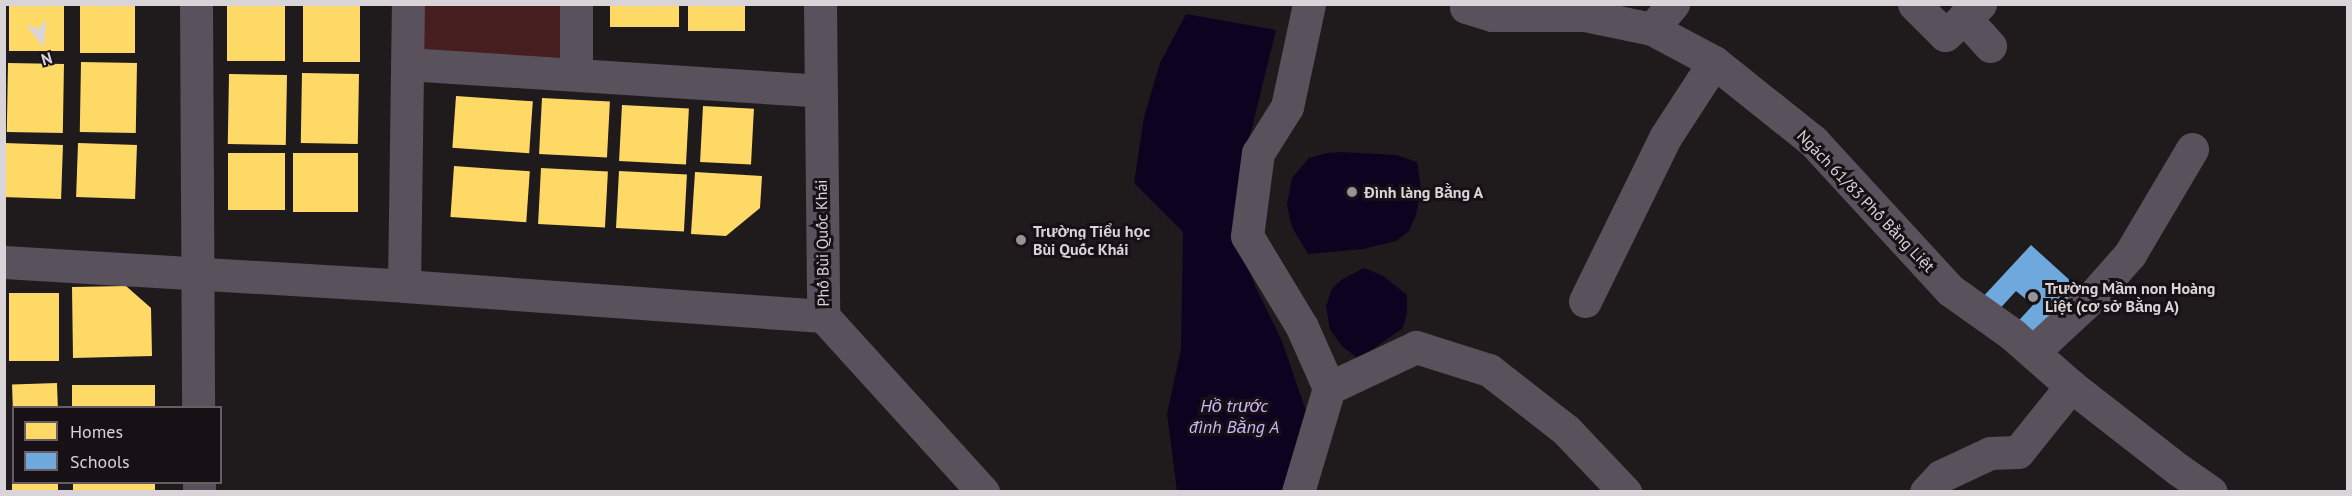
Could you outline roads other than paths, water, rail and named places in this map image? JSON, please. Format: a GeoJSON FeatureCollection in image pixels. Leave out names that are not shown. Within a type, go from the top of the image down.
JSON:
{"type":"FeatureCollection","features":[{"type":"Feature","properties":{"kind":"street"},"geometry":{"type":"LineString","coordinates":[[196,4],[198,406]]}},
{"type":"Feature","properties":{"kind":"street"},"geometry":{"type":"LineString","coordinates":[[404,286],[408,4]]}},
{"type":"Feature","properties":{"kind":"street"},"geometry":{"type":"LineString","coordinates":[[576,4],[576,74]]}},
{"type":"Feature","properties":{"kind":"street","name":"Phố Bùi Quốc Khái"},"geometry":{"type":"LineString","coordinates":[[820,4],[819,91],[823,316],[983,492]]}},
{"type":"Feature","properties":{"kind":"street"},"geometry":{"type":"LineString","coordinates":[[1298,492],[1329,387],[1302,327],[1247,236],[1258,153],[1287,108],[1309,4]]}},
{"type":"Feature","properties":{"kind":"street","name":"Ngách 61/83 Phố Bằng Liệt"},"geometry":{"type":"LineString","coordinates":[[1466,4],[1466,7],[1492,15],[1585,15],[1652,29],[1714,62],[1813,141],[1950,290],[2033,352],[2071,386],[2179,470],[2211,492]]}},
{"type":"Feature","properties":{"kind":"street"},"geometry":{"type":"LineString","coordinates":[[1652,29],[1673,4]]}},
{"type":"Feature","properties":{"kind":"street"},"geometry":{"type":"LineString","coordinates":[[1914,4],[1945,35],[1972,11],[1990,46]]}},
{"type":"Feature","properties":{"kind":"street"},"geometry":{"type":"LineString","coordinates":[[1585,301],[1666,136],[1714,62]]}},
{"type":"Feature","properties":{"kind":"street"},"geometry":{"type":"LineString","coordinates":[[407,64],[819,91]]}},
{"type":"Feature","properties":{"kind":"street"},"geometry":{"type":"LineString","coordinates":[[2033,352],[2093,296],[2130,254],[2192,149]]}},
{"type":"Feature","properties":{"kind":"street"},"geometry":{"type":"LineString","coordinates":[[4,262],[404,286],[823,316]]}},
{"type":"Feature","properties":{"kind":"street"},"geometry":{"type":"LineString","coordinates":[[1329,387],[1416,347],[1489,370],[1566,430],[1616,488]]}},
{"type":"Feature","properties":{"kind":"street"},"geometry":{"type":"LineString","coordinates":[[1926,492],[1941,476],[1990,453],[2018,452],[2071,386]]}},
{"type":"Feature","properties":{"kind":"water","name":"Hồ trước đình Bằng A"},"geometry":{"type":"Polygon","coordinates":[[[1186,14],[1276,30],[1244,160],[1237,238],[1255,286],[1282,341],[1306,411],[1282,491],[1177,491],[1167,414],[1181,349],[1183,232],[1134,183],[1144,117],[1160,63],[1186,14]]]}},
{"type":"Feature","properties":{"kind":"water"},"geometry":{"type":"Polygon","coordinates":[[[1340,152],[1396,155],[1417,162],[1421,190],[1416,215],[1409,231],[1396,241],[1363,249],[1308,254],[1292,227],[1289,215],[1287,204],[1292,178],[1309,158],[1340,152]]]}},
{"type":"Feature","properties":{"kind":"water"},"geometry":{"type":"Polygon","coordinates":[[[1364,268],[1383,276],[1407,295],[1407,312],[1403,328],[1359,359],[1343,347],[1330,330],[1326,306],[1332,289],[1341,280],[1364,268]]]}},
{"type":"Feature","properties":{"kind":"place","name":"Đình làng Bằng A"},"geometry":{"type":"Point","coordinates":[1352,192]}},
{"type":"Feature","properties":{"kind":"place","name":"Trường Tiểu học Bùi Quốc Khái"},"geometry":{"type":"Point","coordinates":[1021,240]}},
{"type":"Feature","properties":{"kind":"place","name":"Trường Mầm non Hoàng Liệt (cơ sở Bằng A)"},"geometry":{"type":"Point","coordinates":[2033,297]}}]}
